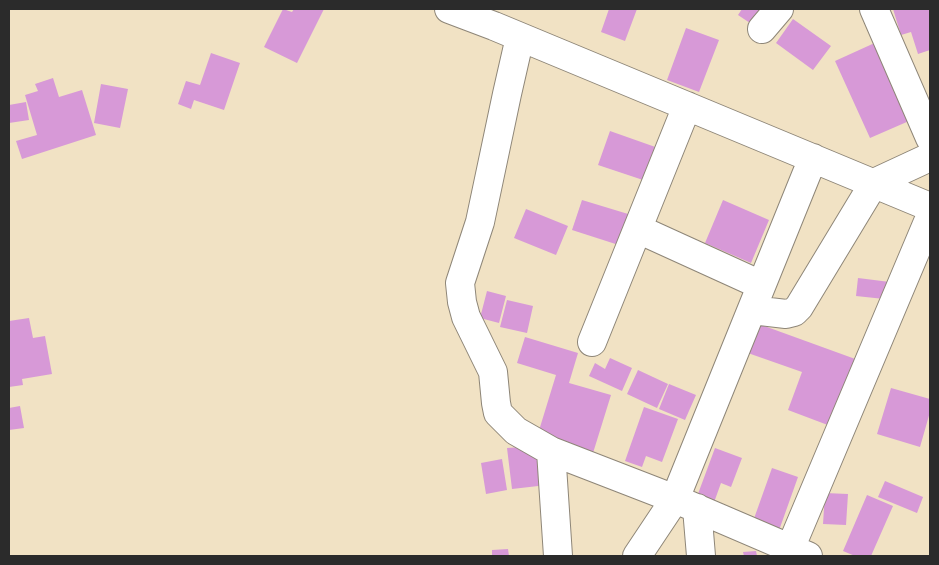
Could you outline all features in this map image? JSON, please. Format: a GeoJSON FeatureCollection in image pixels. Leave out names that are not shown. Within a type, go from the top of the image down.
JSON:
{"type":"FeatureCollection","features":[{"type":"Feature","properties":{"kind":"street"},"geometry":{"type":"LineString","coordinates":[[449,9],[490,17],[520,37],[930,207]]}},
{"type":"Feature","properties":{"kind":"street"},"geometry":{"type":"LineString","coordinates":[[762,29],[779,9]]}},
{"type":"Feature","properties":{"kind":"street"},"geometry":{"type":"LineString","coordinates":[[874,9],[930,138]]}},
{"type":"Feature","properties":{"kind":"street"},"geometry":{"type":"LineString","coordinates":[[520,37],[480,222],[460,283],[466,316],[493,372],[498,413],[516,431],[551,450],[686,503],[799,553],[930,217]]}},
{"type":"Feature","properties":{"kind":"street"},"geometry":{"type":"LineString","coordinates":[[592,342],[687,106]]}},
{"type":"Feature","properties":{"kind":"street"},"geometry":{"type":"LineString","coordinates":[[638,229],[756,297],[777,314],[786,314],[794,312],[799,308],[874,183],[930,157]]}},
{"type":"Feature","properties":{"kind":"street"},"geometry":{"type":"LineString","coordinates":[[637,556],[686,503],[756,297],[812,158]]}},
{"type":"Feature","properties":{"kind":"street"},"geometry":{"type":"LineString","coordinates":[[551,450],[558,556]]}},
{"type":"Feature","properties":{"kind":"street"},"geometry":{"type":"LineString","coordinates":[[686,503],[701,556]]}},
{"type":"Feature","properties":{"kind":"building"},"geometry":{"type":"Polygon","coordinates":[[[283,9],[292,12],[294,9],[324,9],[297,63],[264,47],[283,9]]]}},
{"type":"Feature","properties":{"kind":"building"},"geometry":{"type":"Polygon","coordinates":[[[609,9],[637,9],[625,41],[601,32],[609,9]]]}},
{"type":"Feature","properties":{"kind":"building"},"geometry":{"type":"Polygon","coordinates":[[[742,9],[773,9],[759,29],[738,15],[742,9]]]}},
{"type":"Feature","properties":{"kind":"building"},"geometry":{"type":"Polygon","coordinates":[[[893,9],[930,9],[930,50],[918,54],[911,32],[901,35],[893,9]]]}},
{"type":"Feature","properties":{"kind":"building"},"geometry":{"type":"Polygon","coordinates":[[[793,19],[831,46],[813,70],[776,43],[793,19]]]}},
{"type":"Feature","properties":{"kind":"building"},"geometry":{"type":"Polygon","coordinates":[[[686,28],[719,40],[699,92],[667,80],[686,28]]]}},
{"type":"Feature","properties":{"kind":"building"},"geometry":{"type":"Polygon","coordinates":[[[879,41],[909,121],[870,138],[835,61],[879,41]]]}},
{"type":"Feature","properties":{"kind":"building"},"geometry":{"type":"Polygon","coordinates":[[[211,53],[240,63],[224,110],[194,100],[191,109],[178,104],[186,81],[200,85],[211,53]]]}},
{"type":"Feature","properties":{"kind":"building"},"geometry":{"type":"Polygon","coordinates":[[[53,78],[59,97],[82,90],[96,135],[22,159],[16,141],[37,135],[25,95],[38,91],[35,84],[53,78]]]}},
{"type":"Feature","properties":{"kind":"building"},"geometry":{"type":"Polygon","coordinates":[[[101,84],[128,89],[120,128],[94,123],[101,84]]]}},
{"type":"Feature","properties":{"kind":"building"},"geometry":{"type":"Polygon","coordinates":[[[26,102],[29,120],[9,123],[9,105],[26,102]]]}},
{"type":"Feature","properties":{"kind":"building"},"geometry":{"type":"Polygon","coordinates":[[[610,131],[661,149],[649,182],[598,165],[610,131]]]}},
{"type":"Feature","properties":{"kind":"building"},"geometry":{"type":"Polygon","coordinates":[[[582,200],[638,217],[628,248],[572,230],[582,200]]]}},
{"type":"Feature","properties":{"kind":"building"},"geometry":{"type":"Polygon","coordinates":[[[723,200],[769,220],[751,263],[705,243],[723,200]]]}},
{"type":"Feature","properties":{"kind":"building"},"geometry":{"type":"Polygon","coordinates":[[[526,209],[568,226],[556,255],[514,238],[526,209]]]}},
{"type":"Feature","properties":{"kind":"building"},"geometry":{"type":"Polygon","coordinates":[[[858,278],[906,284],[903,301],[856,296],[858,278]]]}},
{"type":"Feature","properties":{"kind":"building"},"geometry":{"type":"Polygon","coordinates":[[[487,291],[506,296],[499,323],[480,318],[487,291]]]}},
{"type":"Feature","properties":{"kind":"building"},"geometry":{"type":"Polygon","coordinates":[[[507,300],[533,306],[527,333],[500,327],[507,300]]]}},
{"type":"Feature","properties":{"kind":"building"},"geometry":{"type":"Polygon","coordinates":[[[29,318],[33,338],[45,336],[52,374],[22,379],[23,385],[9,387],[9,321],[29,318]]]}},
{"type":"Feature","properties":{"kind":"building"},"geometry":{"type":"Polygon","coordinates":[[[756,323],[858,360],[833,427],[788,410],[802,372],[745,352],[756,323]]]}},
{"type":"Feature","properties":{"kind":"building"},"geometry":{"type":"Polygon","coordinates":[[[525,337],[578,353],[569,383],[611,395],[593,453],[537,437],[556,375],[517,363],[525,337]]]}},
{"type":"Feature","properties":{"kind":"building"},"geometry":{"type":"Polygon","coordinates":[[[610,358],[632,368],[622,391],[589,376],[595,363],[605,369],[610,358]]]}},
{"type":"Feature","properties":{"kind":"building"},"geometry":{"type":"Polygon","coordinates":[[[638,370],[668,384],[657,408],[627,394],[638,370]]]}},
{"type":"Feature","properties":{"kind":"building"},"geometry":{"type":"Polygon","coordinates":[[[669,384],[696,395],[685,420],[659,409],[669,384]]]}},
{"type":"Feature","properties":{"kind":"building"},"geometry":{"type":"Polygon","coordinates":[[[891,388],[930,399],[930,412],[920,447],[877,434],[891,388]]]}},
{"type":"Feature","properties":{"kind":"building"},"geometry":{"type":"Polygon","coordinates":[[[20,406],[24,428],[9,430],[9,408],[20,406]]]}},
{"type":"Feature","properties":{"kind":"building"},"geometry":{"type":"Polygon","coordinates":[[[644,407],[678,419],[662,462],[646,456],[642,467],[625,461],[644,407]]]}},
{"type":"Feature","properties":{"kind":"building"},"geometry":{"type":"Polygon","coordinates":[[[537,446],[547,485],[512,489],[507,448],[537,446]]]}},
{"type":"Feature","properties":{"kind":"building"},"geometry":{"type":"Polygon","coordinates":[[[715,448],[742,458],[731,487],[721,483],[712,508],[695,502],[715,448]]]}},
{"type":"Feature","properties":{"kind":"building"},"geometry":{"type":"Polygon","coordinates":[[[502,459],[507,490],[486,494],[481,463],[502,459]]]}},
{"type":"Feature","properties":{"kind":"building"},"geometry":{"type":"Polygon","coordinates":[[[772,468],[798,477],[777,536],[751,527],[772,468]]]}},
{"type":"Feature","properties":{"kind":"building"},"geometry":{"type":"Polygon","coordinates":[[[885,481],[923,497],[917,513],[878,497],[885,481]]]}},
{"type":"Feature","properties":{"kind":"building"},"geometry":{"type":"Polygon","coordinates":[[[825,493],[848,494],[846,525],[823,524],[825,493]]]}},
{"type":"Feature","properties":{"kind":"building"},"geometry":{"type":"Polygon","coordinates":[[[867,495],[893,506],[871,556],[855,556],[843,551],[867,495]]]}},
{"type":"Feature","properties":{"kind":"building"},"geometry":{"type":"Polygon","coordinates":[[[508,549],[509,556],[492,556],[492,550],[508,549]]]}},
{"type":"Feature","properties":{"kind":"building"},"geometry":{"type":"Polygon","coordinates":[[[756,551],[757,556],[744,556],[743,552],[756,551]]]}}]}
